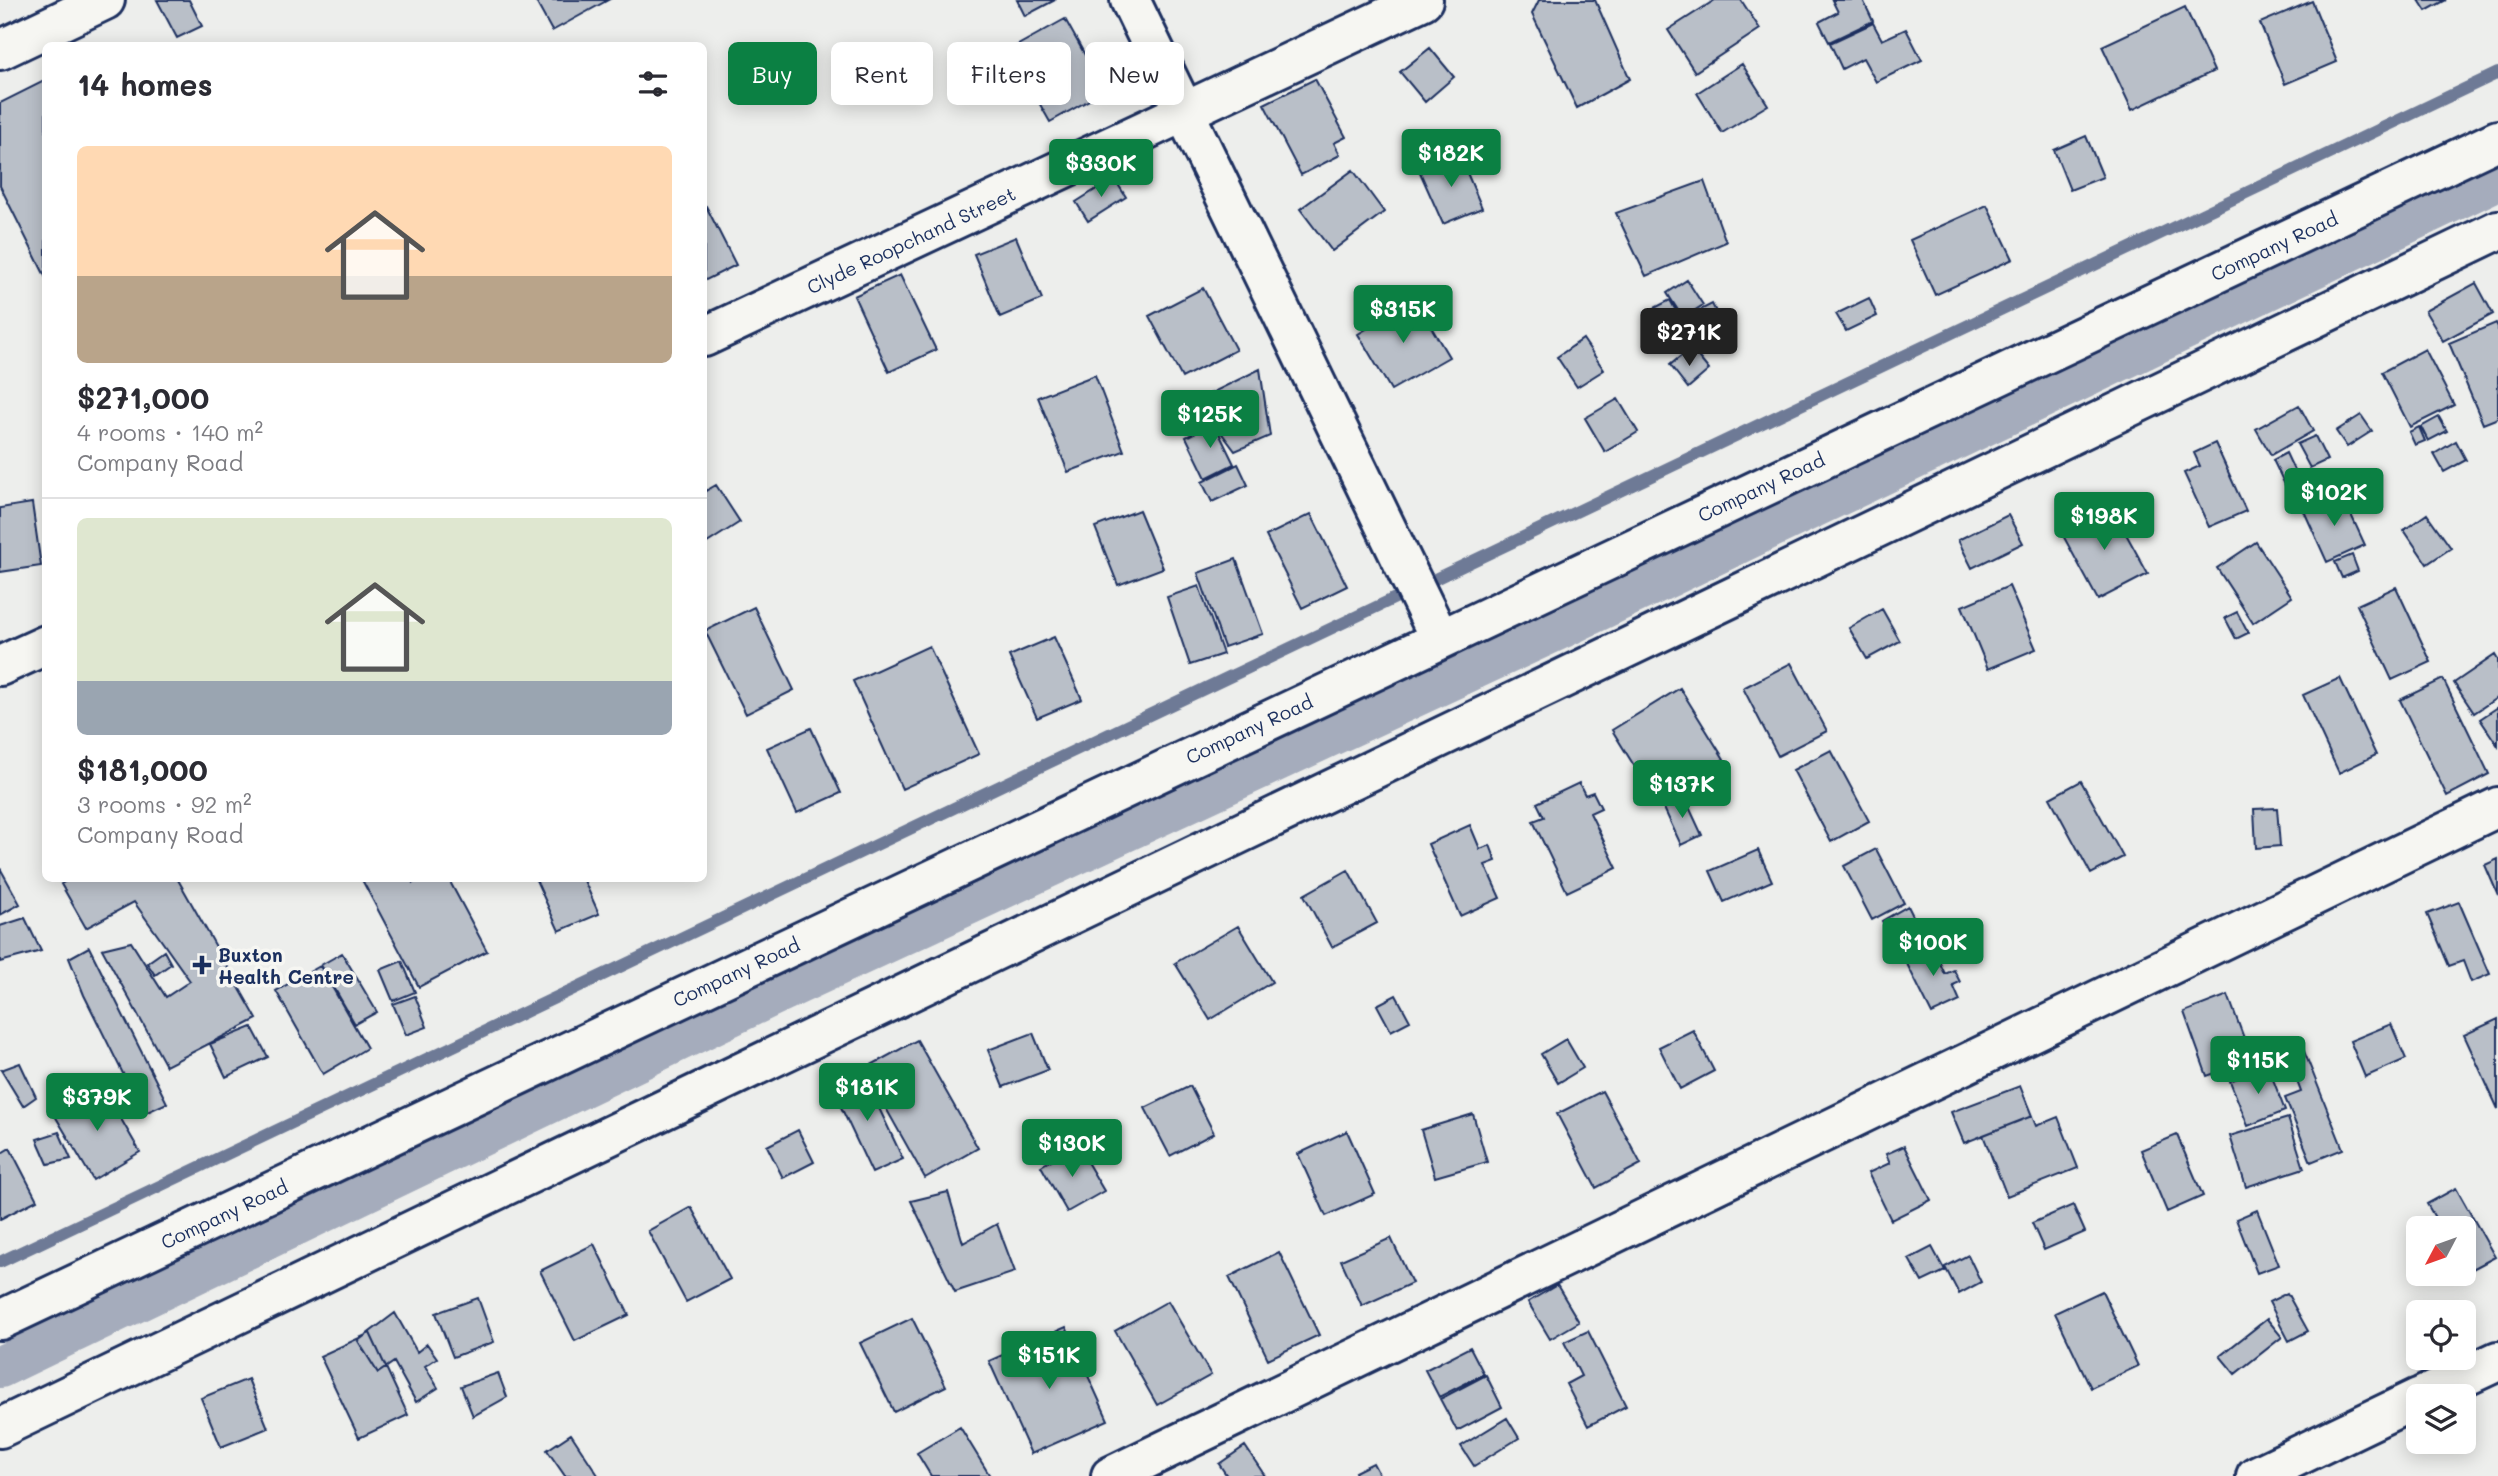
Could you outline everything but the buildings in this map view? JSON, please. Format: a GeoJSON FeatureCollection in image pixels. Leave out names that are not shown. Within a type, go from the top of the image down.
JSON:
{"type":"FeatureCollection","features":[{"type":"Feature","properties":{"kind":"street"},"geometry":{"type":"LineString","coordinates":[[0,50],[105,0]]}},
{"type":"Feature","properties":{"kind":"street"},"geometry":{"type":"LineString","coordinates":[[1130,0],[1440,639]]}},
{"type":"Feature","properties":{"kind":"street","name":"Clyde Roopchand Street"},"geometry":{"type":"LineString","coordinates":[[707,336],[1423,0]]}},
{"type":"Feature","properties":{"kind":"street","name":"Company Road"},"geometry":{"type":"LineString","coordinates":[[0,1320],[2498,140]]}},
{"type":"Feature","properties":{"kind":"street"},"geometry":{"type":"LineString","coordinates":[[0,1428],[2498,230]]}},
{"type":"Feature","properties":{"kind":"street"},"geometry":{"type":"LineString","coordinates":[[0,666],[42,647]]}},
{"type":"Feature","properties":{"kind":"street"},"geometry":{"type":"LineString","coordinates":[[1111,1476],[2498,807]]}},
{"type":"Feature","properties":{"kind":"street"},"geometry":{"type":"LineString","coordinates":[[2449,1384],[2498,1361]]}},
{"type":"Feature","properties":{"kind":"street"},"geometry":{"type":"LineString","coordinates":[[2256,1476],[2406,1404]]}},
{"type":"Feature","properties":{"kind":"waterway"},"geometry":{"type":"LineString","coordinates":[[0,1262],[2498,73]]}},
{"type":"Feature","properties":{"kind":"waterway"},"geometry":{"type":"LineString","coordinates":[[0,1367],[773,995],[1563,627],[2498,179]]}},
{"type":"Feature","properties":{"kind":"place","name":"Buxton Health Centre"},"geometry":{"type":"Point","coordinates":[202,965]}}]}
